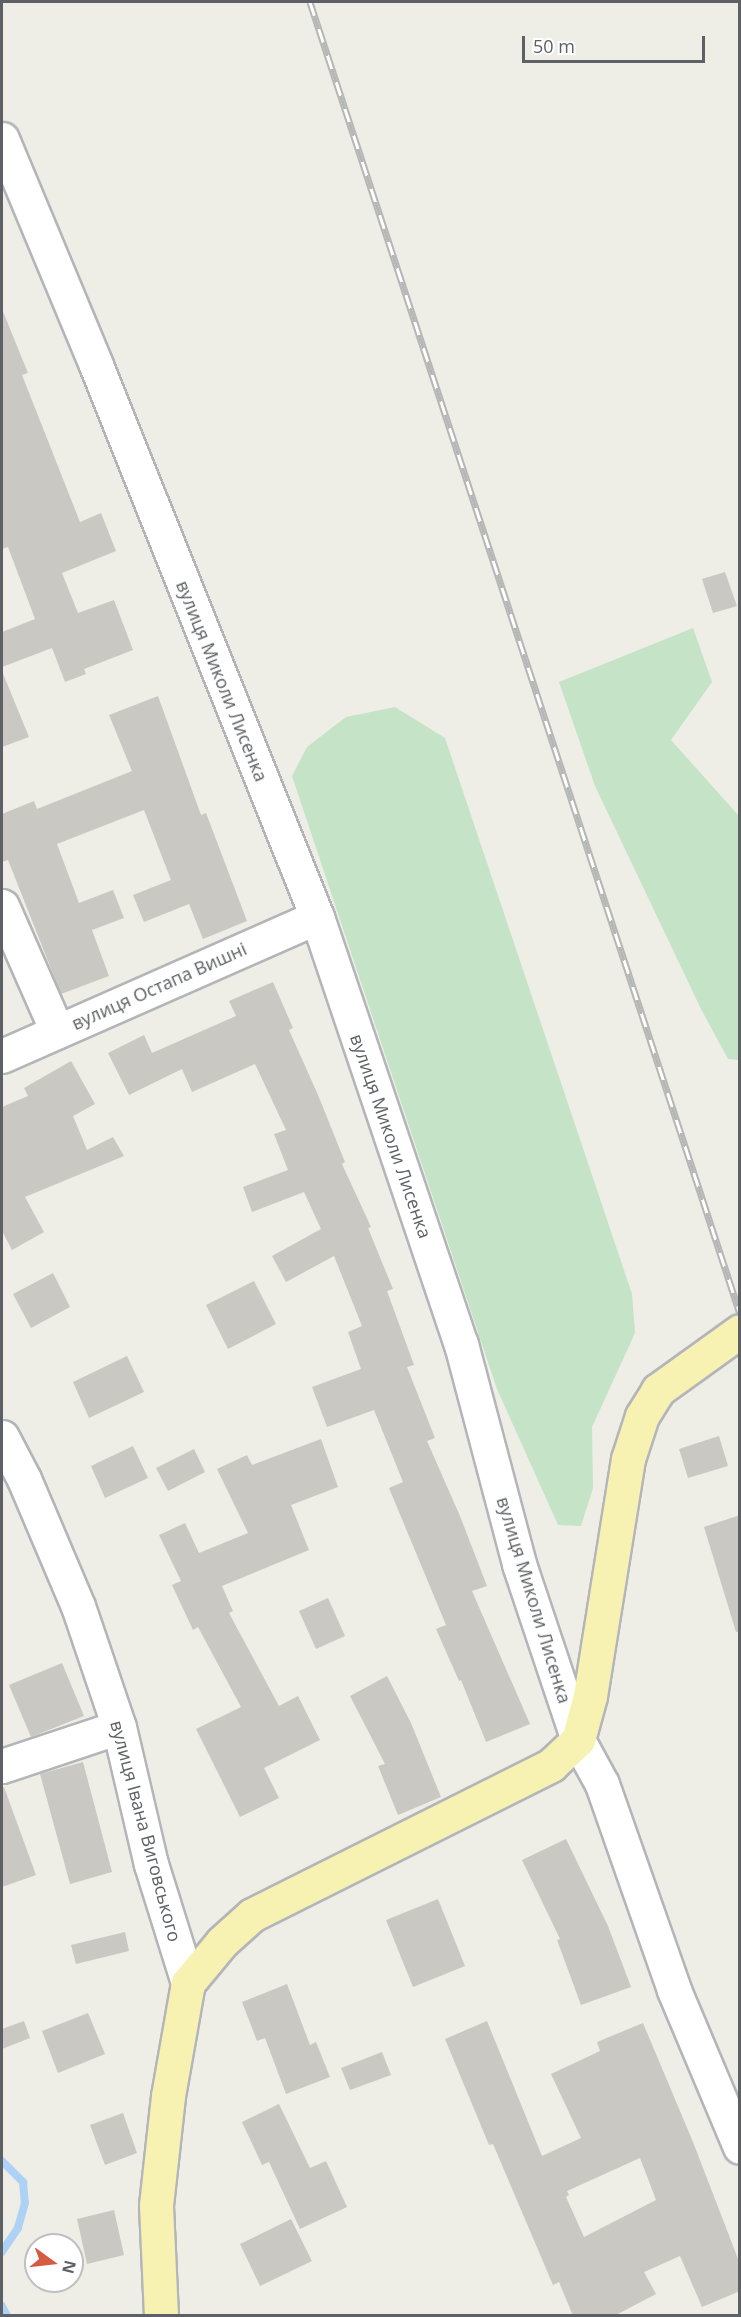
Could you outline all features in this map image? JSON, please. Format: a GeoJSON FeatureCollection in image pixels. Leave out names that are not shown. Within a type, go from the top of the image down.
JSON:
{"type":"FeatureCollection","features":[{"type":"Feature","properties":{"kind":"main road"},"geometry":{"type":"LineString","coordinates":[[188,1983],[222,1942],[252,1915],[551,1765],[578,1740],[590,1696],[628,1459],[642,1416],[658,1390],[740,1331]]}},
{"type":"Feature","properties":{"kind":"main road","name":"вулиця Івана Виговського"},"geometry":{"type":"LineString","coordinates":[[161,2316],[156,2205],[168,2096],[188,1983]]}},
{"type":"Feature","properties":{"kind":"street","name":"вулиця Миколи Лисенка"},"geometry":{"type":"LineString","coordinates":[[2,139],[96,366],[317,917],[462,1344],[519,1564],[578,1740],[602,1784],[674,1990],[740,2147]]}},
{"type":"Feature","properties":{"kind":"street"},"geometry":{"type":"LineString","coordinates":[[2,906],[57,1031]]}},
{"type":"Feature","properties":{"kind":"street","name":"вулиця Остапа Вишні"},"geometry":{"type":"LineString","coordinates":[[2,1056],[317,917]]}},
{"type":"Feature","properties":{"kind":"street","name":"вулиця Івана Виговського"},"geometry":{"type":"LineString","coordinates":[[2,1437],[24,1479],[78,1606],[119,1727],[151,1864],[188,1983]]}},
{"type":"Feature","properties":{"kind":"street"},"geometry":{"type":"LineString","coordinates":[[2,1766],[119,1727]]}},
{"type":"Feature","properties":{"kind":"green space"},"geometry":{"type":"Polygon","coordinates":[[[693,628],[712,682],[671,740],[739,816],[739,1060],[728,1059],[701,1009],[595,786],[559,682],[693,628]]]}},
{"type":"Feature","properties":{"kind":"green space"},"geometry":{"type":"Polygon","coordinates":[[[395,707],[445,738],[632,1294],[635,1333],[592,1427],[593,1488],[581,1526],[558,1525],[497,1389],[292,776],[307,747],[346,717],[395,707]]]}},
{"type":"Feature","properties":{"kind":"building"},"geometry":{"type":"Polygon","coordinates":[[[2,309],[28,373],[22,375],[80,522],[101,513],[116,551],[62,573],[78,613],[114,600],[133,650],[84,669],[86,674],[65,682],[52,648],[2,667],[2,632],[35,619],[8,547],[2,549],[2,309]]]}},
{"type":"Feature","properties":{"kind":"building"},"geometry":{"type":"Polygon","coordinates":[[[725,572],[737,606],[713,613],[702,579],[725,572]]]}},
{"type":"Feature","properties":{"kind":"building"},"geometry":{"type":"Polygon","coordinates":[[[2,671],[29,737],[2,747],[2,671]]]}},
{"type":"Feature","properties":{"kind":"building"},"geometry":{"type":"Polygon","coordinates":[[[158,696],[201,815],[206,813],[247,921],[203,939],[189,904],[144,922],[133,895],[171,880],[144,810],[57,844],[79,903],[113,890],[124,918],[92,930],[109,976],[61,994],[8,860],[2,862],[2,814],[34,801],[37,809],[132,771],[109,715],[158,696]]]}},
{"type":"Feature","properties":{"kind":"building"},"geometry":{"type":"Polygon","coordinates":[[[273,982],[293,1028],[289,1030],[345,1162],[342,1164],[371,1227],[368,1228],[393,1289],[387,1291],[414,1365],[407,1367],[435,1438],[427,1441],[460,1516],[487,1586],[472,1591],[530,1724],[486,1742],[461,1680],[459,1681],[436,1629],[446,1625],[389,1488],[403,1482],[374,1410],[327,1427],[312,1387],[361,1369],[348,1332],[362,1326],[334,1256],[286,1282],[272,1256],[321,1229],[304,1192],[252,1212],[243,1187],[288,1170],[274,1134],[286,1130],[255,1064],[192,1092],[182,1069],[129,1095],[108,1053],[144,1035],[152,1053],[236,1016],[229,1001],[273,982]]]}},
{"type":"Feature","properties":{"kind":"building"},"geometry":{"type":"Polygon","coordinates":[[[71,1061],[95,1104],[73,1116],[87,1150],[113,1137],[124,1156],[25,1197],[44,1232],[12,1250],[2,1231],[2,1107],[28,1096],[24,1088],[71,1061]]]}},
{"type":"Feature","properties":{"kind":"building"},"geometry":{"type":"Polygon","coordinates":[[[53,1273],[70,1307],[31,1328],[13,1294],[53,1273]]]}},
{"type":"Feature","properties":{"kind":"building"},"geometry":{"type":"Polygon","coordinates":[[[254,1281],[276,1324],[228,1349],[206,1305],[254,1281]]]}},
{"type":"Feature","properties":{"kind":"building"},"geometry":{"type":"Polygon","coordinates":[[[127,1356],[144,1392],[89,1418],[73,1382],[127,1356]]]}},
{"type":"Feature","properties":{"kind":"building"},"geometry":{"type":"Polygon","coordinates":[[[719,1436],[728,1466],[688,1478],[679,1449],[719,1436]]]}},
{"type":"Feature","properties":{"kind":"building"},"geometry":{"type":"Polygon","coordinates":[[[321,1439],[338,1487],[291,1505],[309,1550],[222,1586],[233,1611],[229,1613],[279,1706],[298,1696],[320,1740],[264,1768],[279,1798],[240,1817],[196,1729],[241,1707],[198,1627],[193,1630],[172,1585],[181,1581],[159,1535],[185,1523],[199,1553],[248,1533],[217,1469],[247,1455],[252,1465],[321,1439]]]}},
{"type":"Feature","properties":{"kind":"building"},"geometry":{"type":"Polygon","coordinates":[[[133,1446],[148,1478],[105,1498],[91,1466],[133,1446]]]}},
{"type":"Feature","properties":{"kind":"building"},"geometry":{"type":"Polygon","coordinates":[[[194,1449],[205,1472],[168,1491],[156,1468],[194,1449]]]}},
{"type":"Feature","properties":{"kind":"building"},"geometry":{"type":"Polygon","coordinates":[[[740,1515],[740,1631],[736,1632],[704,1527],[740,1515]]]}},
{"type":"Feature","properties":{"kind":"building"},"geometry":{"type":"Polygon","coordinates":[[[328,1598],[345,1636],[316,1649],[299,1611],[328,1598]]]}},
{"type":"Feature","properties":{"kind":"building"},"geometry":{"type":"Polygon","coordinates":[[[62,1663],[84,1716],[31,1737],[9,1685],[62,1663]]]}},
{"type":"Feature","properties":{"kind":"building"},"geometry":{"type":"Polygon","coordinates":[[[387,1676],[411,1723],[441,1797],[398,1815],[378,1766],[385,1764],[350,1696],[387,1676]]]}},
{"type":"Feature","properties":{"kind":"building"},"geometry":{"type":"Polygon","coordinates":[[[83,1762],[112,1872],[70,1884],[40,1774],[83,1762]]]}},
{"type":"Feature","properties":{"kind":"building"},"geometry":{"type":"Polygon","coordinates":[[[4,1787],[36,1875],[2,1887],[2,1788],[4,1787]]]}},
{"type":"Feature","properties":{"kind":"building"},"geometry":{"type":"Polygon","coordinates":[[[566,1839],[608,1926],[631,1987],[581,2005],[557,1940],[560,1939],[522,1860],[566,1839]]]}},
{"type":"Feature","properties":{"kind":"building"},"geometry":{"type":"Polygon","coordinates":[[[438,1899],[465,1966],[413,1987],[386,1920],[438,1899]]]}},
{"type":"Feature","properties":{"kind":"building"},"geometry":{"type":"Polygon","coordinates":[[[125,1932],[129,1951],[76,1964],[71,1945],[125,1932]]]}},
{"type":"Feature","properties":{"kind":"building"},"geometry":{"type":"Polygon","coordinates":[[[287,1984],[310,2045],[316,2042],[330,2077],[286,2094],[265,2038],[257,2041],[242,2002],[287,1984]]]}},
{"type":"Feature","properties":{"kind":"building"},"geometry":{"type":"Polygon","coordinates":[[[88,2013],[105,2054],[58,2073],[42,2031],[88,2013]]]}},
{"type":"Feature","properties":{"kind":"building"},"geometry":{"type":"Polygon","coordinates":[[[24,2021],[30,2038],[2,2049],[2,2029],[24,2021]]]}},
{"type":"Feature","properties":{"kind":"building"},"geometry":{"type":"Polygon","coordinates":[[[487,2021],[542,2156],[581,2138],[551,2074],[600,2051],[597,2042],[643,2023],[693,2142],[740,2264],[740,2291],[702,2307],[680,2256],[644,2272],[656,2294],[614,2316],[573,2316],[559,2282],[553,2285],[493,2144],[489,2145],[445,2039],[487,2021]],[[640,2158],[567,2191],[569,2195],[566,2197],[584,2237],[656,2200],[640,2158]]]}},
{"type":"Feature","properties":{"kind":"building"},"geometry":{"type":"Polygon","coordinates":[[[382,2052],[391,2075],[350,2090],[341,2068],[382,2052]]]}},
{"type":"Feature","properties":{"kind":"building"},"geometry":{"type":"Polygon","coordinates":[[[279,2104],[310,2168],[326,2161],[347,2207],[300,2229],[269,2162],[262,2165],[242,2122],[279,2104]]]}},
{"type":"Feature","properties":{"kind":"building"},"geometry":{"type":"Polygon","coordinates":[[[123,2113],[137,2153],[105,2165],[90,2125],[123,2113]]]}},
{"type":"Feature","properties":{"kind":"building"},"geometry":{"type":"Polygon","coordinates":[[[114,2210],[124,2255],[87,2264],[84,2233],[80,2233],[77,2219],[114,2210]]]}},
{"type":"Feature","properties":{"kind":"building"},"geometry":{"type":"Polygon","coordinates":[[[291,2219],[312,2261],[260,2286],[240,2244],[291,2219]]]}},
{"type":"Feature","properties":{"kind":"waterway"},"geometry":{"type":"LineString","coordinates":[[2,2161],[23,2182],[25,2203],[18,2228],[2,2252]]}},
{"type":"Feature","properties":{"kind":"waterway"},"geometry":{"type":"LineString","coordinates":[[2,2306],[7,2316]]}},
{"type":"Feature","properties":{"kind":"railway"},"geometry":{"type":"LineString","coordinates":[[310,2],[740,1314]]}}]}
